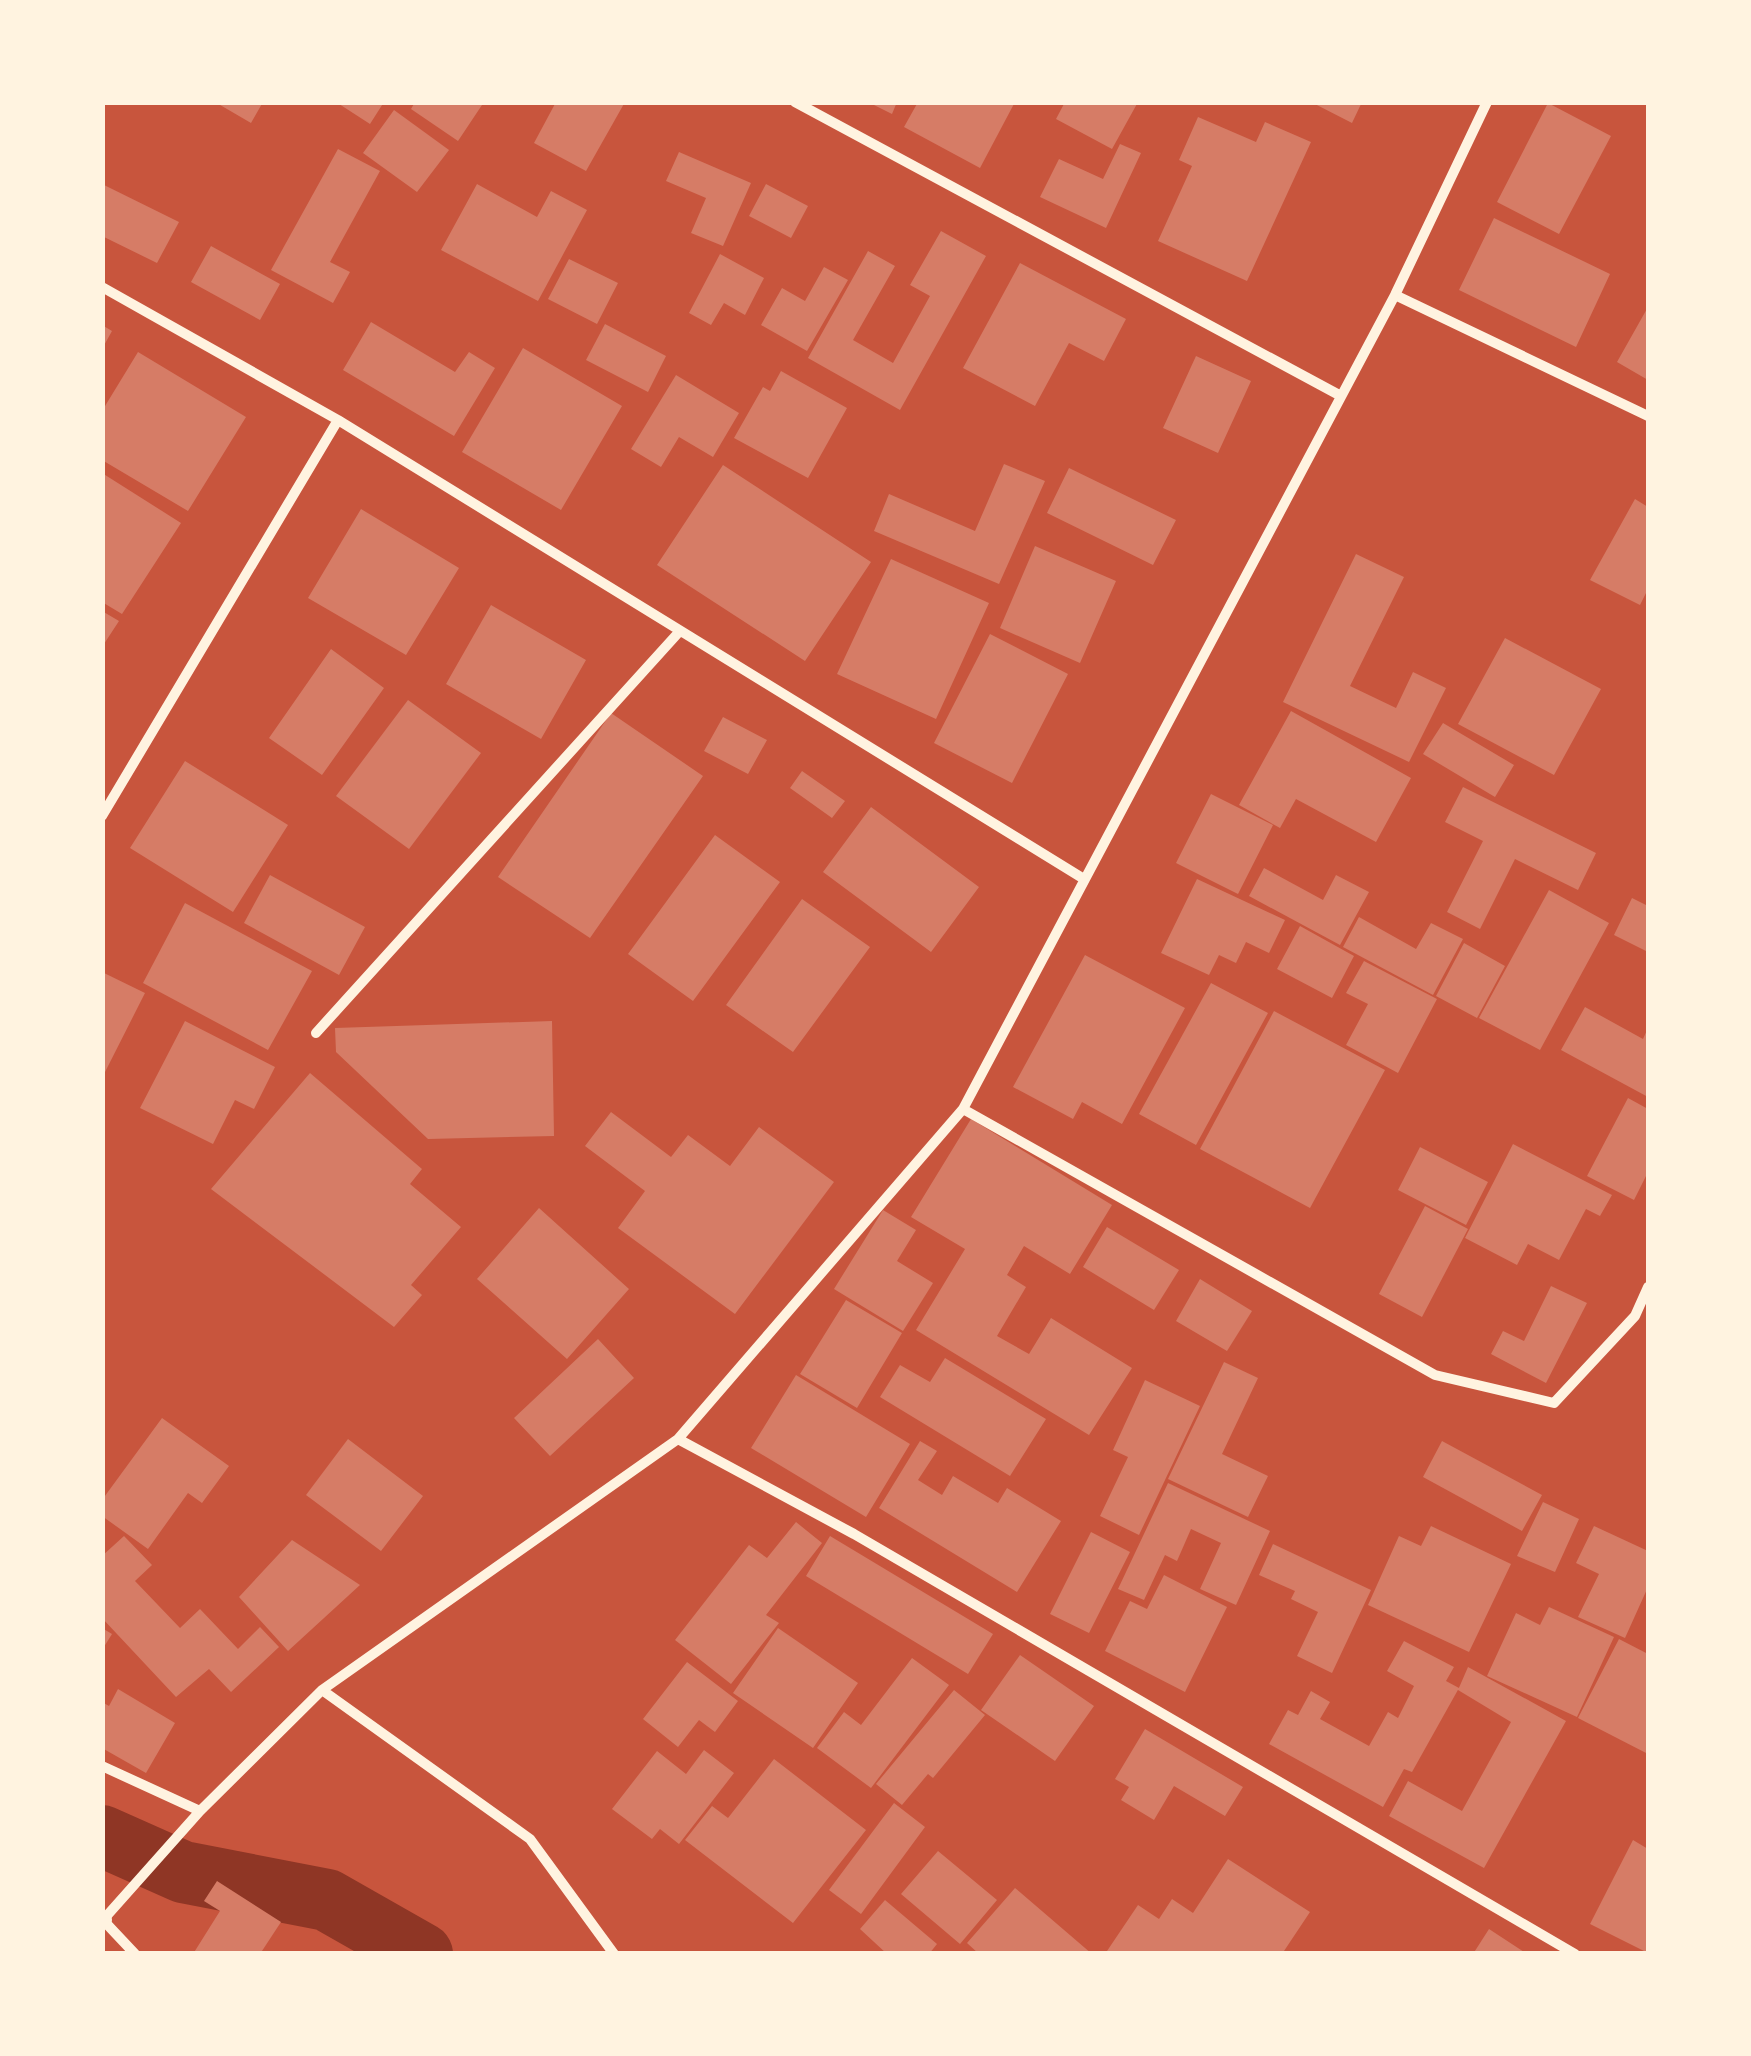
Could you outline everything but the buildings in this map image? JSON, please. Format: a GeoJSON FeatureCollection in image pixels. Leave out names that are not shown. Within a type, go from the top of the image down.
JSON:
{"type":"FeatureCollection","features":[{"type":"Feature","properties":{"kind":"street"},"geometry":{"type":"LineString","coordinates":[[794,102],[1341,396]]}},
{"type":"Feature","properties":{"kind":"street"},"geometry":{"type":"LineString","coordinates":[[135,1954],[103,1920],[200,1811],[322,1690],[678,1438],[963,1108],[1395,295],[1487,102]]}},
{"type":"Feature","properties":{"kind":"street"},"geometry":{"type":"LineString","coordinates":[[102,287],[338,420],[1084,879]]}},
{"type":"Feature","properties":{"kind":"street"},"geometry":{"type":"LineString","coordinates":[[1395,295],[1648,416]]}},
{"type":"Feature","properties":{"kind":"street"},"geometry":{"type":"LineString","coordinates":[[102,816],[338,420]]}},
{"type":"Feature","properties":{"kind":"street"},"geometry":{"type":"LineString","coordinates":[[316,1033],[679,632]]}},
{"type":"Feature","properties":{"kind":"street"},"geometry":{"type":"LineString","coordinates":[[963,1108],[1435,1375],[1554,1403],[1635,1316],[1648,1287]]}},
{"type":"Feature","properties":{"kind":"street"},"geometry":{"type":"LineString","coordinates":[[678,1438],[854,1534],[1575,1954]]}},
{"type":"Feature","properties":{"kind":"street"},"geometry":{"type":"LineString","coordinates":[[322,1690],[530,1838],[614,1954]]}},
{"type":"Feature","properties":{"kind":"street"},"geometry":{"type":"LineString","coordinates":[[102,1766],[200,1811]]}},
{"type":"Feature","properties":{"kind":"waterway"},"geometry":{"type":"LineString","coordinates":[[102,1836],[183,1872],[327,1900],[422,1954]]}}]}
